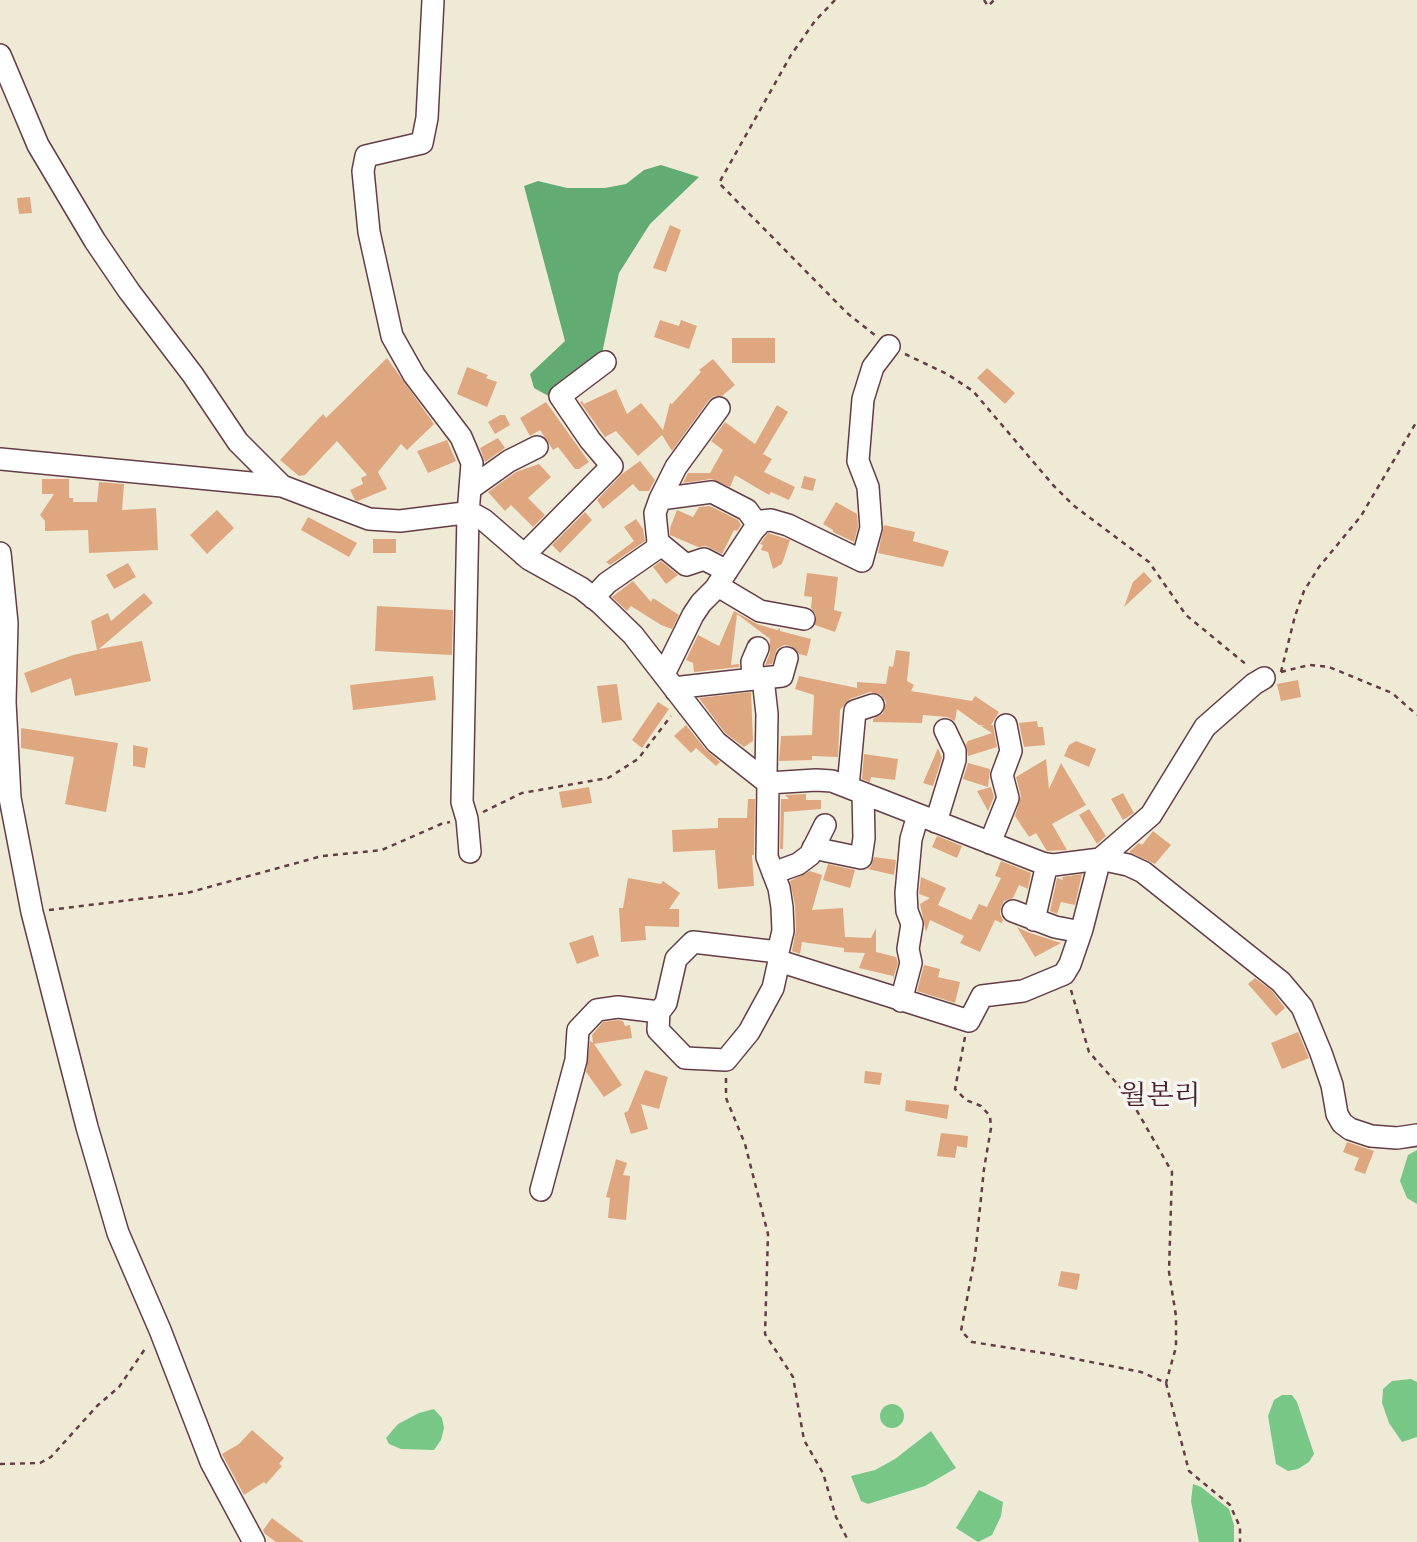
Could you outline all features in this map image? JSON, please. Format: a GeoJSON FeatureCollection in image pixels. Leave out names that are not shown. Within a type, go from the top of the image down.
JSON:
{"type":"FeatureCollection","features":[{"type":"Feature","properties":{"kind":"street"},"geometry":{"type":"LineString","coordinates":[[433,0],[427,118],[422,143],[366,156],[363,160],[363,171],[369,232],[392,336],[414,375],[452,423],[467,447],[472,463],[468,514],[462,802],[467,819],[470,852]]}},
{"type":"Feature","properties":{"kind":"street"},"geometry":{"type":"LineString","coordinates":[[0,55],[38,145],[95,241],[193,375],[237,442],[282,486]]}},
{"type":"Feature","properties":{"kind":"street"},"geometry":{"type":"LineString","coordinates":[[676,690],[693,615],[722,579],[758,525],[771,520],[788,525],[862,561],[871,528],[866,481],[858,461],[863,399],[873,367],[889,346]]}},
{"type":"Feature","properties":{"kind":"street"},"geometry":{"type":"LineString","coordinates":[[524,555],[612,466],[590,440],[560,396],[605,362]]}},
{"type":"Feature","properties":{"kind":"street"},"geometry":{"type":"LineString","coordinates":[[593,598],[607,583],[656,550],[658,542],[654,522],[660,499],[676,467],[719,408]]}},
{"type":"Feature","properties":{"kind":"street"},"geometry":{"type":"LineString","coordinates":[[471,488],[509,461],[537,447]]}},
{"type":"Feature","properties":{"kind":"street"},"geometry":{"type":"LineString","coordinates":[[0,459],[282,486],[369,519],[400,522],[468,514],[484,520],[524,555],[581,588],[633,635],[716,742],[765,781],[816,780],[856,790],[1047,864],[1100,859],[1128,865],[1143,872],[1281,982],[1302,1007],[1321,1053],[1332,1085],[1337,1114],[1342,1123],[1350,1129],[1371,1136],[1397,1138],[1417,1135]]}},
{"type":"Feature","properties":{"kind":"street"},"geometry":{"type":"LineString","coordinates":[[660,499],[712,492],[747,510],[758,525]]}},
{"type":"Feature","properties":{"kind":"street"},"geometry":{"type":"LineString","coordinates":[[658,542],[686,565],[704,559],[722,579],[760,611],[804,619]]}},
{"type":"Feature","properties":{"kind":"street"},"geometry":{"type":"LineString","coordinates":[[0,553],[7,623],[5,702],[10,798],[32,912],[118,1233],[160,1330],[211,1462],[254,1542]]}},
{"type":"Feature","properties":{"kind":"street"},"geometry":{"type":"LineString","coordinates":[[758,648],[752,662],[767,715],[767,857],[782,907],[783,931],[779,957],[774,988],[749,1032],[726,1060],[685,1058],[658,1030],[659,1012],[666,1003],[676,959],[693,942],[779,957],[901,1001],[968,1021],[982,996],[1023,991],[1064,974],[1081,932],[1100,859],[1151,816],[1205,727],[1254,684],[1273,675]]}},
{"type":"Feature","properties":{"kind":"street"},"geometry":{"type":"LineString","coordinates":[[676,690],[682,687],[782,676],[787,658]]}},
{"type":"Feature","properties":{"kind":"street"},"geometry":{"type":"LineString","coordinates":[[813,848],[861,858],[863,838],[856,790],[855,711],[873,705]]}},
{"type":"Feature","properties":{"kind":"street"},"geometry":{"type":"LineString","coordinates":[[990,843],[1008,798],[1002,775],[1011,751],[1006,724]]}},
{"type":"Feature","properties":{"kind":"street"},"geometry":{"type":"LineString","coordinates":[[901,1001],[911,964],[908,949],[912,923],[907,911],[906,893],[911,839],[927,819],[955,760],[955,751],[945,730]]}},
{"type":"Feature","properties":{"kind":"street"},"geometry":{"type":"LineString","coordinates":[[773,873],[798,864],[810,855],[825,825]]}},
{"type":"Feature","properties":{"kind":"street"},"geometry":{"type":"LineString","coordinates":[[1034,920],[1047,864]]}},
{"type":"Feature","properties":{"kind":"street"},"geometry":{"type":"LineString","coordinates":[[1013,911],[1034,920],[1081,932]]}},
{"type":"Feature","properties":{"kind":"street"},"geometry":{"type":"LineString","coordinates":[[541,1190],[576,1060],[578,1030],[597,1010],[618,1007],[659,1012]]}},
{"type":"Feature","properties":{"kind":"path"},"geometry":{"type":"LineString","coordinates":[[835,0],[815,21],[791,55],[719,183],[847,313],[889,346],[947,374],[973,391],[1066,498],[1149,562],[1186,615],[1273,675]]}},
{"type":"Feature","properties":{"kind":"path"},"geometry":{"type":"LineString","coordinates":[[984,0],[988,6],[994,0]]}},
{"type":"Feature","properties":{"kind":"path"},"geometry":{"type":"LineString","coordinates":[[1273,675],[1304,591],[1319,567],[1361,516],[1417,421]]}},
{"type":"Feature","properties":{"kind":"path"},"geometry":{"type":"LineString","coordinates":[[1273,675],[1309,665],[1329,667],[1392,694],[1417,715]]}},
{"type":"Feature","properties":{"kind":"path"},"geometry":{"type":"LineString","coordinates":[[32,912],[187,893],[322,856],[382,850],[441,824],[467,819],[522,793],[608,778],[638,759],[672,715],[676,690]]}},
{"type":"Feature","properties":{"kind":"path"},"geometry":{"type":"LineString","coordinates":[[1064,974],[1089,1052],[1129,1097],[1172,1172],[1170,1272],[1176,1316],[1176,1347],[1166,1383],[1189,1471],[1230,1505],[1240,1527],[1240,1542]]}},
{"type":"Feature","properties":{"kind":"path"},"geometry":{"type":"LineString","coordinates":[[968,1021],[955,1089],[967,1100],[981,1106],[990,1116],[991,1128],[975,1256],[961,1331],[972,1342],[1141,1372],[1166,1383]]}},
{"type":"Feature","properties":{"kind":"path"},"geometry":{"type":"LineString","coordinates":[[726,1060],[726,1097],[745,1144],[768,1234],[765,1334],[793,1377],[804,1440],[823,1473],[836,1517],[849,1542]]}},
{"type":"Feature","properties":{"kind":"path"},"geometry":{"type":"LineString","coordinates":[[0,1464],[40,1463],[51,1457],[97,1406],[119,1387],[160,1330]]}},
{"type":"Feature","properties":{"kind":"green space"},"geometry":{"type":"Polygon","coordinates":[[[661,165],[699,177],[650,224],[619,273],[601,358],[552,398],[534,388],[530,374],[565,341],[524,186],[538,181],[567,188],[605,188],[626,184],[644,170],[661,165]]]}},
{"type":"Feature","properties":{"kind":"green space"},"geometry":{"type":"Polygon","coordinates":[[[1417,1150],[1417,1204],[1407,1198],[1400,1181],[1408,1155],[1417,1150]]]}},
{"type":"Feature","properties":{"kind":"green space"},"geometry":{"type":"Polygon","coordinates":[[[1411,1379],[1417,1382],[1417,1437],[1402,1442],[1389,1423],[1382,1403],[1383,1389],[1392,1381],[1411,1379]]]}},
{"type":"Feature","properties":{"kind":"green space"},"geometry":{"type":"Polygon","coordinates":[[[1282,1395],[1292,1395],[1297,1402],[1314,1454],[1309,1462],[1298,1469],[1288,1471],[1276,1464],[1268,1416],[1274,1400],[1282,1395]]]}},
{"type":"Feature","properties":{"kind":"green space"},"geometry":{"type":"Polygon","coordinates":[[[892,1404],[900,1408],[904,1416],[900,1424],[892,1428],[884,1424],[880,1416],[884,1408],[892,1404]]]}},
{"type":"Feature","properties":{"kind":"green space"},"geometry":{"type":"Polygon","coordinates":[[[434,1409],[442,1418],[444,1428],[441,1440],[434,1450],[401,1449],[389,1444],[386,1438],[398,1424],[434,1409]]]}},
{"type":"Feature","properties":{"kind":"green space"},"geometry":{"type":"Polygon","coordinates":[[[931,1431],[956,1468],[925,1486],[868,1504],[861,1501],[851,1476],[875,1470],[895,1459],[931,1431]]]}},
{"type":"Feature","properties":{"kind":"green space"},"geometry":{"type":"Polygon","coordinates":[[[1193,1484],[1229,1509],[1234,1525],[1234,1542],[1199,1542],[1191,1501],[1193,1484]]]}},
{"type":"Feature","properties":{"kind":"green space"},"geometry":{"type":"Polygon","coordinates":[[[979,1490],[1003,1502],[1001,1516],[992,1535],[978,1542],[956,1528],[979,1490]]]}},
{"type":"Feature","properties":{"kind":"building"},"geometry":{"type":"Polygon","coordinates":[[[30,197],[32,213],[19,214],[17,198],[30,197]]]}},
{"type":"Feature","properties":{"kind":"building"},"geometry":{"type":"Polygon","coordinates":[[[670,225],[681,230],[666,272],[653,268],[670,225]]]}},
{"type":"Feature","properties":{"kind":"building"},"geometry":{"type":"Polygon","coordinates":[[[660,320],[679,326],[681,320],[697,326],[689,349],[654,337],[660,320]]]}},
{"type":"Feature","properties":{"kind":"building"},"geometry":{"type":"Polygon","coordinates":[[[732,338],[775,338],[775,363],[732,363],[732,338]]]}},
{"type":"Feature","properties":{"kind":"building"},"geometry":{"type":"Polygon","coordinates":[[[387,358],[434,424],[407,450],[401,444],[378,472],[387,489],[355,500],[350,490],[363,484],[361,478],[367,475],[337,441],[305,475],[299,476],[280,460],[323,414],[326,418],[387,358]]]}},
{"type":"Feature","properties":{"kind":"building"},"geometry":{"type":"Polygon","coordinates":[[[713,359],[735,385],[722,396],[714,396],[709,400],[672,451],[662,435],[638,456],[616,431],[605,437],[580,402],[584,404],[616,389],[627,414],[641,403],[663,430],[670,403],[672,404],[701,372],[699,370],[713,359]]]}},
{"type":"Feature","properties":{"kind":"building"},"geometry":{"type":"Polygon","coordinates":[[[467,367],[488,375],[486,378],[497,382],[487,407],[457,394],[467,367]]]}},
{"type":"Feature","properties":{"kind":"building"},"geometry":{"type":"Polygon","coordinates":[[[987,368],[1015,393],[1005,404],[977,378],[987,368]]]}},
{"type":"Feature","properties":{"kind":"building"},"geometry":{"type":"Polygon","coordinates":[[[546,402],[589,462],[579,469],[575,469],[558,447],[553,450],[540,430],[530,436],[520,418],[546,402]]]}},
{"type":"Feature","properties":{"kind":"building"},"geometry":{"type":"Polygon","coordinates":[[[777,405],[788,412],[763,454],[772,459],[764,472],[795,487],[789,500],[771,492],[769,495],[735,475],[730,487],[711,479],[683,483],[688,473],[710,473],[723,450],[711,441],[725,422],[755,444],[777,405]]]}},
{"type":"Feature","properties":{"kind":"building"},"geometry":{"type":"Polygon","coordinates":[[[505,415],[510,425],[495,434],[488,422],[505,415]]]}},
{"type":"Feature","properties":{"kind":"building"},"geometry":{"type":"Polygon","coordinates":[[[498,438],[505,448],[485,462],[480,448],[498,438]]]}},
{"type":"Feature","properties":{"kind":"building"},"geometry":{"type":"Polygon","coordinates":[[[447,440],[456,461],[428,473],[417,451],[447,440]]]}},
{"type":"Feature","properties":{"kind":"building"},"geometry":{"type":"Polygon","coordinates":[[[640,461],[655,480],[649,491],[639,491],[633,484],[603,509],[597,500],[622,474],[640,461]]]}},
{"type":"Feature","properties":{"kind":"building"},"geometry":{"type":"Polygon","coordinates":[[[539,464],[551,477],[528,498],[545,515],[533,527],[511,505],[505,511],[488,492],[516,472],[539,464]]]}},
{"type":"Feature","properties":{"kind":"building"},"geometry":{"type":"Polygon","coordinates":[[[804,476],[816,479],[813,491],[801,488],[804,476]]]}},
{"type":"Feature","properties":{"kind":"building"},"geometry":{"type":"Polygon","coordinates":[[[42,479],[69,479],[69,498],[73,498],[73,502],[97,502],[99,482],[124,484],[122,510],[156,508],[158,550],[89,553],[88,530],[45,531],[45,521],[40,515],[54,494],[42,494],[42,479]]]}},
{"type":"Feature","properties":{"kind":"building"},"geometry":{"type":"Polygon","coordinates":[[[836,502],[857,514],[858,527],[854,542],[823,524],[836,502]]]}},
{"type":"Feature","properties":{"kind":"building"},"geometry":{"type":"Polygon","coordinates":[[[710,506],[738,520],[741,525],[737,531],[734,530],[722,554],[670,535],[677,510],[693,517],[699,507],[710,506]]]}},
{"type":"Feature","properties":{"kind":"building"},"geometry":{"type":"Polygon","coordinates":[[[217,510],[234,528],[207,554],[190,535],[217,510]]]}},
{"type":"Feature","properties":{"kind":"building"},"geometry":{"type":"Polygon","coordinates":[[[585,512],[592,520],[560,553],[552,545],[585,512]]]}},
{"type":"Feature","properties":{"kind":"building"},"geometry":{"type":"Polygon","coordinates":[[[308,517],[357,543],[349,557],[301,530],[308,517]]]}},
{"type":"Feature","properties":{"kind":"building"},"geometry":{"type":"Polygon","coordinates":[[[636,519],[643,529],[645,541],[610,565],[606,562],[634,541],[624,527],[636,519]]]}},
{"type":"Feature","properties":{"kind":"building"},"geometry":{"type":"Polygon","coordinates":[[[884,525],[915,532],[913,541],[949,551],[943,567],[878,553],[884,525]]]}},
{"type":"Feature","properties":{"kind":"building"},"geometry":{"type":"Polygon","coordinates":[[[768,533],[790,540],[782,564],[773,569],[768,552],[761,550],[763,545],[760,544],[768,533]]]}},
{"type":"Feature","properties":{"kind":"building"},"geometry":{"type":"Polygon","coordinates":[[[373,539],[396,539],[396,553],[373,553],[373,539]]]}},
{"type":"Feature","properties":{"kind":"building"},"geometry":{"type":"Polygon","coordinates":[[[661,561],[678,575],[666,584],[653,567],[661,561]]]}},
{"type":"Feature","properties":{"kind":"building"},"geometry":{"type":"Polygon","coordinates":[[[128,563],[136,577],[114,589],[106,575],[128,563]]]}},
{"type":"Feature","properties":{"kind":"building"},"geometry":{"type":"Polygon","coordinates":[[[1144,572],[1152,581],[1124,607],[1133,582],[1144,572]]]}},
{"type":"Feature","properties":{"kind":"building"},"geometry":{"type":"Polygon","coordinates":[[[807,573],[838,577],[834,610],[842,612],[835,632],[815,625],[816,615],[811,608],[812,597],[804,596],[807,573]]]}},
{"type":"Feature","properties":{"kind":"building"},"geometry":{"type":"Polygon","coordinates":[[[633,581],[651,602],[653,598],[679,615],[672,629],[631,606],[627,611],[612,597],[633,581]]]}},
{"type":"Feature","properties":{"kind":"building"},"geometry":{"type":"Polygon","coordinates":[[[144,593],[153,603],[99,649],[142,641],[151,681],[75,696],[71,678],[31,693],[24,673],[73,655],[97,650],[91,621],[108,613],[111,621],[144,593]]]}},
{"type":"Feature","properties":{"kind":"building"},"geometry":{"type":"Polygon","coordinates":[[[377,606],[453,610],[452,655],[375,651],[377,606]]]}},
{"type":"Feature","properties":{"kind":"building"},"geometry":{"type":"Polygon","coordinates":[[[734,611],[757,624],[777,630],[780,628],[780,631],[811,639],[807,656],[799,654],[791,646],[784,645],[777,649],[772,664],[765,665],[770,653],[770,639],[737,614],[731,665],[739,664],[739,667],[694,672],[693,663],[686,660],[698,635],[719,646],[734,611]]]}},
{"type":"Feature","properties":{"kind":"building"},"geometry":{"type":"Polygon","coordinates":[[[896,650],[910,652],[907,681],[914,685],[911,691],[972,701],[975,696],[999,712],[991,725],[997,747],[968,756],[968,741],[992,733],[957,709],[955,721],[947,717],[923,715],[922,723],[873,722],[873,719],[883,713],[886,702],[881,695],[870,692],[850,699],[840,710],[838,757],[812,756],[812,760],[779,761],[781,736],[812,735],[814,695],[795,689],[799,676],[857,688],[857,682],[886,684],[889,666],[893,667],[896,650]]]}},
{"type":"Feature","properties":{"kind":"building"},"geometry":{"type":"Polygon","coordinates":[[[433,676],[436,700],[353,710],[350,685],[433,676]]]}},
{"type":"Feature","properties":{"kind":"building"},"geometry":{"type":"Polygon","coordinates":[[[1298,680],[1301,697],[1281,701],[1277,684],[1298,680]]]}},
{"type":"Feature","properties":{"kind":"building"},"geometry":{"type":"Polygon","coordinates":[[[617,684],[622,720],[602,723],[597,686],[617,684]]]}},
{"type":"Feature","properties":{"kind":"building"},"geometry":{"type":"Polygon","coordinates":[[[751,692],[753,741],[744,747],[725,733],[699,698],[751,692]]]}},
{"type":"Feature","properties":{"kind":"building"},"geometry":{"type":"Polygon","coordinates":[[[658,702],[669,709],[642,748],[632,740],[658,702]]]}},
{"type":"Feature","properties":{"kind":"building"},"geometry":{"type":"Polygon","coordinates":[[[1037,721],[1038,727],[1043,727],[1045,745],[1024,747],[1019,723],[1037,721]]]}},
{"type":"Feature","properties":{"kind":"building"},"geometry":{"type":"Polygon","coordinates":[[[686,725],[706,750],[720,762],[716,766],[696,748],[691,753],[674,736],[686,725]]]}},
{"type":"Feature","properties":{"kind":"building"},"geometry":{"type":"Polygon","coordinates":[[[21,728],[118,743],[106,812],[65,804],[74,757],[21,748],[21,728]]]}},
{"type":"Feature","properties":{"kind":"building"},"geometry":{"type":"Polygon","coordinates":[[[1076,741],[1096,749],[1089,767],[1064,756],[1069,745],[1076,741]]]}},
{"type":"Feature","properties":{"kind":"building"},"geometry":{"type":"Polygon","coordinates":[[[133,745],[148,748],[145,768],[133,766],[133,745]]]}},
{"type":"Feature","properties":{"kind":"building"},"geometry":{"type":"Polygon","coordinates":[[[938,748],[942,758],[933,786],[923,783],[938,748]]]}},
{"type":"Feature","properties":{"kind":"building"},"geometry":{"type":"Polygon","coordinates":[[[864,754],[898,759],[895,780],[871,777],[870,782],[862,779],[864,754]]]}},
{"type":"Feature","properties":{"kind":"building"},"geometry":{"type":"Polygon","coordinates":[[[1046,759],[1049,789],[1061,763],[1086,805],[1052,824],[1067,850],[1047,851],[1036,833],[1029,837],[1015,816],[1021,796],[1016,777],[1046,759]]]}},
{"type":"Feature","properties":{"kind":"building"},"geometry":{"type":"Polygon","coordinates":[[[968,763],[990,769],[988,787],[963,779],[968,763]]]}},
{"type":"Feature","properties":{"kind":"building"},"geometry":{"type":"Polygon","coordinates":[[[589,787],[592,803],[562,808],[559,792],[589,787]]]}},
{"type":"Feature","properties":{"kind":"building"},"geometry":{"type":"Polygon","coordinates":[[[991,787],[994,797],[988,811],[977,791],[991,787]]]}},
{"type":"Feature","properties":{"kind":"building"},"geometry":{"type":"Polygon","coordinates":[[[1123,793],[1134,813],[1123,820],[1111,799],[1123,793]]]}},
{"type":"Feature","properties":{"kind":"building"},"geometry":{"type":"Polygon","coordinates":[[[806,794],[806,800],[821,800],[821,809],[784,812],[783,849],[780,849],[781,799],[789,799],[785,795],[806,794]]]}},
{"type":"Feature","properties":{"kind":"building"},"geometry":{"type":"Polygon","coordinates":[[[748,799],[755,799],[752,855],[754,886],[718,889],[715,850],[673,852],[672,830],[718,828],[718,818],[747,818],[748,799]]]}},
{"type":"Feature","properties":{"kind":"building"},"geometry":{"type":"Polygon","coordinates":[[[1089,809],[1106,836],[1097,844],[1079,815],[1089,809]]]}},
{"type":"Feature","properties":{"kind":"building"},"geometry":{"type":"Polygon","coordinates":[[[1153,831],[1171,845],[1155,864],[1129,852],[1139,843],[1142,845],[1153,831]]]}},
{"type":"Feature","properties":{"kind":"building"},"geometry":{"type":"Polygon","coordinates":[[[937,836],[962,846],[957,858],[932,847],[937,836]]]}},
{"type":"Feature","properties":{"kind":"building"},"geometry":{"type":"Polygon","coordinates":[[[874,857],[896,860],[894,875],[868,869],[874,857]]]}},
{"type":"Feature","properties":{"kind":"building"},"geometry":{"type":"Polygon","coordinates":[[[1001,861],[1031,873],[1028,889],[1019,885],[1013,898],[1004,901],[1000,914],[1002,923],[995,920],[980,952],[960,943],[964,936],[930,920],[926,932],[920,904],[930,898],[919,894],[921,877],[946,888],[938,905],[971,920],[979,904],[987,907],[1001,878],[995,876],[1001,861]]]}},
{"type":"Feature","properties":{"kind":"building"},"geometry":{"type":"Polygon","coordinates":[[[828,864],[855,870],[850,888],[823,880],[828,864]]]}},
{"type":"Feature","properties":{"kind":"building"},"geometry":{"type":"Polygon","coordinates":[[[810,871],[822,875],[812,910],[843,908],[845,937],[871,938],[876,928],[876,952],[896,957],[898,963],[893,979],[893,976],[859,968],[865,953],[844,952],[844,948],[802,942],[800,954],[792,951],[796,930],[790,881],[810,871]]]}},
{"type":"Feature","properties":{"kind":"building"},"geometry":{"type":"Polygon","coordinates":[[[1082,874],[1075,905],[1061,902],[1057,914],[1050,911],[1057,878],[1063,880],[1062,877],[1082,874]]]}},
{"type":"Feature","properties":{"kind":"building"},"geometry":{"type":"Polygon","coordinates":[[[628,878],[661,884],[663,881],[680,893],[669,909],[679,909],[679,927],[645,926],[646,940],[621,942],[619,908],[623,908],[628,878]]]}},
{"type":"Feature","properties":{"kind":"building"},"geometry":{"type":"Polygon","coordinates":[[[1017,927],[1030,933],[1061,943],[1035,957],[1017,927]]]}},
{"type":"Feature","properties":{"kind":"building"},"geometry":{"type":"Polygon","coordinates":[[[593,935],[599,956],[577,964],[569,943],[593,935]]]}},
{"type":"Feature","properties":{"kind":"building"},"geometry":{"type":"Polygon","coordinates":[[[924,965],[940,969],[938,977],[960,982],[955,1003],[917,991],[924,965]]]}},
{"type":"Feature","properties":{"kind":"building"},"geometry":{"type":"Polygon","coordinates":[[[1255,978],[1272,991],[1285,1008],[1276,1016],[1248,984],[1255,978]]]}},
{"type":"Feature","properties":{"kind":"building"},"geometry":{"type":"Polygon","coordinates":[[[623,1021],[625,1026],[630,1025],[632,1038],[594,1044],[622,1085],[604,1097],[586,1072],[590,1041],[593,1043],[592,1035],[603,1022],[623,1021]]]}},
{"type":"Feature","properties":{"kind":"building"},"geometry":{"type":"Polygon","coordinates":[[[1298,1032],[1309,1058],[1282,1069],[1271,1043],[1298,1032]]]}},
{"type":"Feature","properties":{"kind":"building"},"geometry":{"type":"Polygon","coordinates":[[[645,1070],[668,1077],[659,1109],[641,1104],[648,1129],[631,1134],[624,1113],[628,1111],[645,1070]]]}},
{"type":"Feature","properties":{"kind":"building"},"geometry":{"type":"Polygon","coordinates":[[[865,1071],[882,1073],[880,1085],[864,1083],[865,1071]]]}},
{"type":"Feature","properties":{"kind":"building"},"geometry":{"type":"Polygon","coordinates":[[[906,1100],[949,1105],[947,1119],[905,1111],[906,1100]]]}},
{"type":"Feature","properties":{"kind":"building"},"geometry":{"type":"Polygon","coordinates":[[[941,1133],[968,1136],[967,1148],[957,1146],[955,1158],[937,1156],[941,1133]]]}},
{"type":"Feature","properties":{"kind":"building"},"geometry":{"type":"Polygon","coordinates":[[[1347,1142],[1374,1151],[1365,1174],[1354,1170],[1359,1158],[1343,1152],[1347,1142]]]}},
{"type":"Feature","properties":{"kind":"building"},"geometry":{"type":"Polygon","coordinates":[[[616,1159],[627,1163],[623,1175],[630,1176],[626,1220],[608,1218],[610,1198],[606,1197],[616,1159]]]}},
{"type":"Feature","properties":{"kind":"building"},"geometry":{"type":"Polygon","coordinates":[[[1061,1271],[1080,1274],[1077,1290],[1058,1286],[1061,1271]]]}},
{"type":"Feature","properties":{"kind":"building"},"geometry":{"type":"Polygon","coordinates":[[[252,1430],[284,1458],[279,1464],[282,1466],[266,1484],[264,1482],[244,1495],[222,1454],[239,1444],[252,1430]]]}},
{"type":"Feature","properties":{"kind":"building"},"geometry":{"type":"Polygon","coordinates":[[[272,1518],[304,1542],[276,1542],[265,1534],[263,1530],[272,1518]]]}},
{"type":"Feature","properties":{"kind":"district","name":"월본리"},"geometry":{"type":"Point","coordinates":[1160,1096]}}]}
